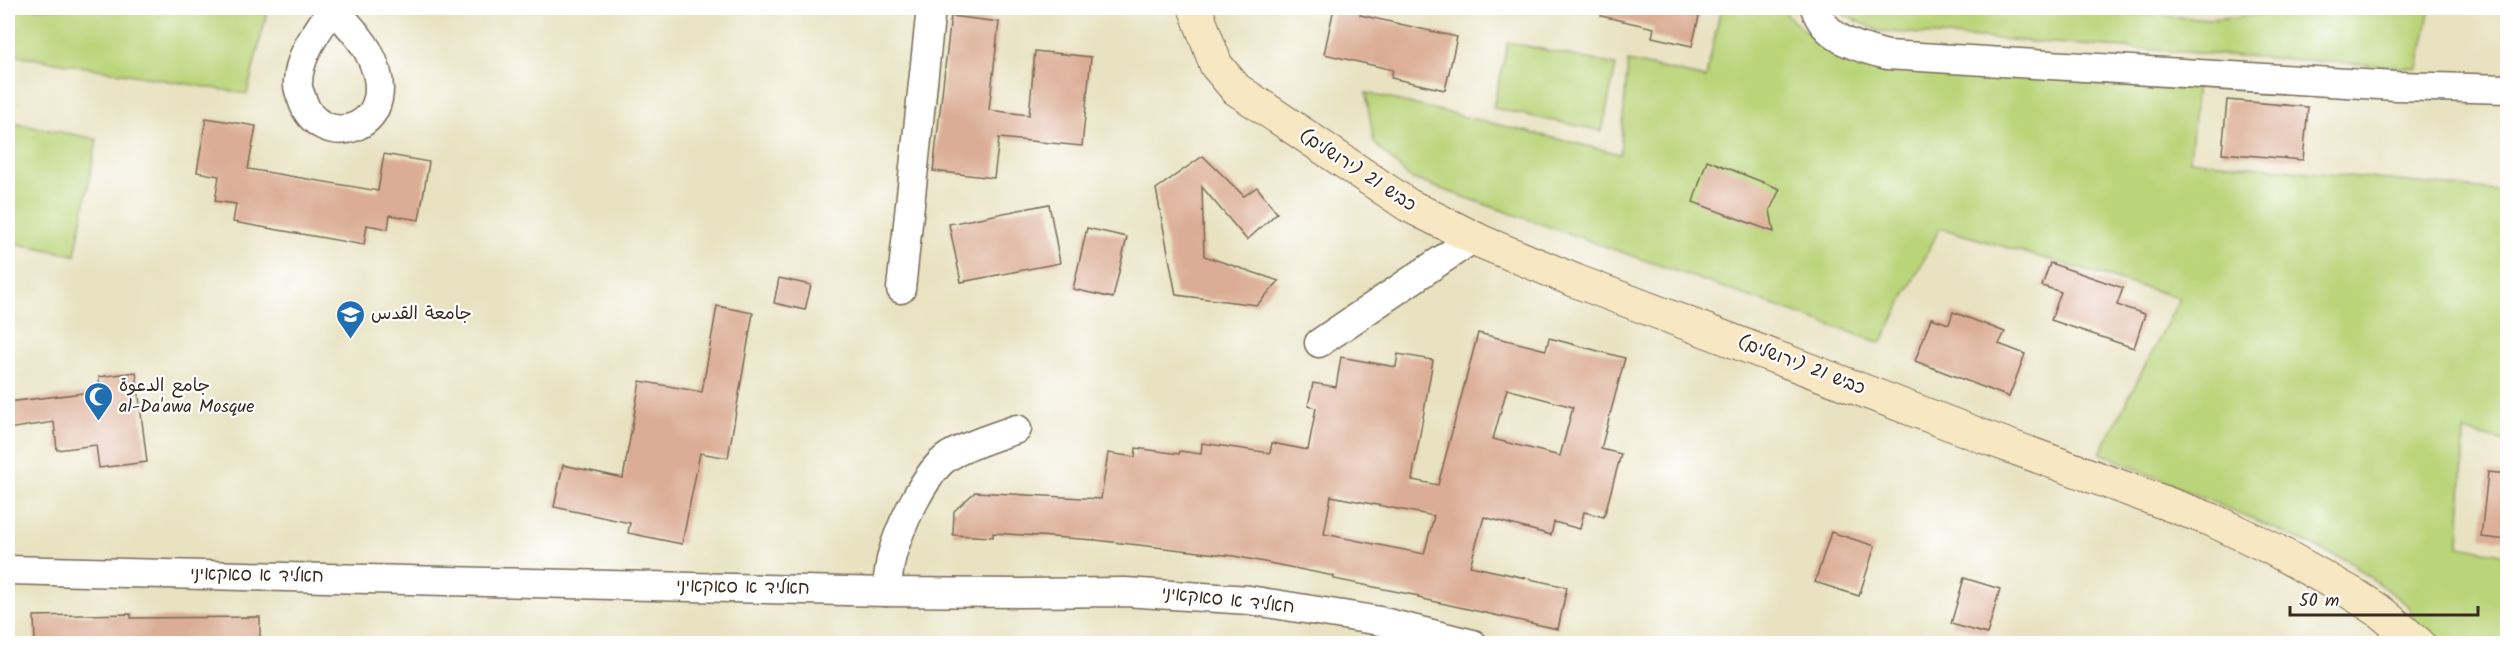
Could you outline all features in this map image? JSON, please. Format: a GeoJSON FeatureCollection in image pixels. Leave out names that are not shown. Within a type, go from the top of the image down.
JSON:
{"type":"FeatureCollection","features":[{"type":"Feature","properties":{"kind":"main road","name":"כביש 21 (ירושלים)"},"geometry":{"type":"LineString","coordinates":[[1195,8],[1209,49],[1224,77],[1253,102],[1408,205],[1474,238],[1576,281],[1982,436],[2212,520],[2281,553],[2353,594],[2378,610],[2419,644]]}},
{"type":"Feature","properties":{"kind":"main road","name":"כביש 21 (ירושלים)"},"geometry":{"type":"LineString","coordinates":[[1207,8],[1209,49]]}},
{"type":"Feature","properties":{"kind":"street"},"geometry":{"type":"LineString","coordinates":[[902,289],[931,8]]}},
{"type":"Feature","properties":{"kind":"street"},"geometry":{"type":"LineString","coordinates":[[1815,8],[1819,19],[1835,35],[1852,46],[1887,55],[2396,86],[2508,89]]}},
{"type":"Feature","properties":{"kind":"street"},"geometry":{"type":"LineString","coordinates":[[1319,343],[1474,238]]}},
{"type":"Feature","properties":{"kind":"street"},"geometry":{"type":"LineString","coordinates":[[886,592],[893,553],[908,516],[928,479],[946,458],[980,441],[1017,429]]}},
{"type":"Feature","properties":{"kind":"street","name":"חאליד א סאקאיני"},"geometry":{"type":"LineString","coordinates":[[8,570],[886,592],[1125,592],[1249,600],[1380,621],[1473,644]]}},
{"type":"Feature","properties":{"kind":"green space"},"geometry":{"type":"Polygon","coordinates":[[[8,8],[268,8],[247,94],[8,54],[8,8]]]}},
{"type":"Feature","properties":{"kind":"green space"},"geometry":{"type":"Polygon","coordinates":[[[1721,8],[1783,8],[1798,26],[1809,34],[1867,65],[2197,83],[2190,160],[2507,192],[2507,442],[2464,432],[2459,546],[2507,555],[2507,643],[2440,643],[2418,627],[2407,605],[2348,561],[2100,453],[2180,298],[1940,228],[1881,343],[1410,178],[1374,143],[1366,93],[1620,154],[1628,61],[1706,78],[1721,8]]]}},
{"type":"Feature","properties":{"kind":"green space"},"geometry":{"type":"Polygon","coordinates":[[[1843,8],[2041,8],[2211,19],[2329,8],[2430,8],[2418,68],[1878,31],[1843,14],[1843,8]]]}},
{"type":"Feature","properties":{"kind":"green space"},"geometry":{"type":"Polygon","coordinates":[[[1508,42],[1616,65],[1602,131],[1493,108],[1508,42]]]}},
{"type":"Feature","properties":{"kind":"green space"},"geometry":{"type":"Polygon","coordinates":[[[13,123],[97,139],[75,255],[8,242],[8,154],[13,123]]]}},
{"type":"Feature","properties":{"kind":"building"},"geometry":{"type":"Polygon","coordinates":[[[1334,8],[1362,8],[1360,15],[1457,37],[1445,90],[1391,78],[1393,70],[1324,54],[1334,8]]]}},
{"type":"Feature","properties":{"kind":"building"},"geometry":{"type":"Polygon","coordinates":[[[1602,8],[1701,8],[1692,46],[1652,37],[1654,28],[1601,16],[1602,8]]]}},
{"type":"Feature","properties":{"kind":"building"},"geometry":{"type":"Polygon","coordinates":[[[951,16],[999,22],[989,110],[1029,115],[1035,51],[1091,57],[1082,146],[999,138],[994,178],[933,171],[951,16]]]}},
{"type":"Feature","properties":{"kind":"building"},"geometry":{"type":"Polygon","coordinates":[[[2227,100],[2308,107],[2303,160],[2222,153],[2227,100]]]}},
{"type":"Feature","properties":{"kind":"building"},"geometry":{"type":"Polygon","coordinates":[[[206,118],[256,126],[248,169],[378,191],[384,154],[429,162],[419,220],[390,215],[388,229],[367,225],[364,245],[233,222],[236,204],[215,201],[219,176],[197,172],[206,118]]]}},
{"type":"Feature","properties":{"kind":"building"},"geometry":{"type":"Polygon","coordinates":[[[1203,156],[1244,196],[1257,187],[1277,213],[1247,240],[1202,187],[1204,256],[1279,281],[1257,305],[1176,295],[1156,189],[1203,156]]]}},
{"type":"Feature","properties":{"kind":"building"},"geometry":{"type":"Polygon","coordinates":[[[1707,160],[1780,189],[1770,210],[1774,232],[1693,202],[1707,160]]]}},
{"type":"Feature","properties":{"kind":"building"},"geometry":{"type":"Polygon","coordinates":[[[1049,204],[1060,263],[961,282],[949,224],[1049,204]]]}},
{"type":"Feature","properties":{"kind":"building"},"geometry":{"type":"Polygon","coordinates":[[[1087,228],[1127,237],[1113,298],[1073,289],[1087,228]]]}},
{"type":"Feature","properties":{"kind":"building"},"geometry":{"type":"Polygon","coordinates":[[[2050,263],[2123,288],[2117,305],[2145,314],[2134,348],[2051,320],[2061,292],[2042,286],[2050,263]]]}},
{"type":"Feature","properties":{"kind":"building"},"geometry":{"type":"Polygon","coordinates":[[[779,278],[811,285],[805,310],[774,303],[779,278]]]}},
{"type":"Feature","properties":{"kind":"building"},"geometry":{"type":"Polygon","coordinates":[[[717,306],[753,313],[728,458],[700,453],[682,544],[628,533],[630,523],[554,507],[563,465],[623,478],[640,381],[702,392],[717,306]]]}},
{"type":"Feature","properties":{"kind":"building"},"geometry":{"type":"Polygon","coordinates":[[[1953,312],[2005,332],[1999,344],[2025,354],[2009,397],[1915,361],[1931,318],[1949,324],[1953,312]]]}},
{"type":"Feature","properties":{"kind":"building"},"geometry":{"type":"Polygon","coordinates":[[[1478,333],[1546,350],[1549,338],[1625,358],[1601,449],[1621,454],[1604,517],[1584,512],[1580,529],[1554,522],[1551,535],[1484,517],[1470,566],[1567,587],[1558,629],[1418,598],[1419,596],[1334,579],[1334,576],[1234,556],[1095,540],[993,533],[993,537],[953,535],[954,511],[975,492],[1101,499],[1108,453],[1135,457],[1136,448],[1179,454],[1180,451],[1201,454],[1202,443],[1270,453],[1272,443],[1308,450],[1316,408],[1308,406],[1313,383],[1336,387],[1341,357],[1396,367],[1398,354],[1433,360],[1412,480],[1438,485],[1478,333]],[[1507,389],[1493,439],[1560,456],[1573,407],[1507,389]],[[1331,496],[1324,534],[1424,554],[1434,516],[1331,496]]]}},
{"type":"Feature","properties":{"kind":"building","name":"جامع الدعوة al-Da'awa Mosque"},"geometry":{"type":"Polygon","coordinates":[[[136,372],[147,462],[99,468],[96,445],[57,450],[54,422],[8,429],[8,402],[100,391],[99,377],[136,372]]]}},
{"type":"Feature","properties":{"kind":"building"},"geometry":{"type":"Polygon","coordinates":[[[2488,472],[2508,474],[2508,540],[2481,537],[2488,472]]]}},
{"type":"Feature","properties":{"kind":"building"},"geometry":{"type":"Polygon","coordinates":[[[1831,532],[1875,546],[1859,596],[1815,582],[1831,532]]]}},
{"type":"Feature","properties":{"kind":"building"},"geometry":{"type":"Polygon","coordinates":[[[1964,578],[2000,589],[1987,634],[1951,624],[1964,578]]]}},
{"type":"Feature","properties":{"kind":"building"},"geometry":{"type":"Polygon","coordinates":[[[131,614],[131,618],[260,617],[260,644],[35,644],[34,616],[131,614]]]}},
{"type":"Feature","properties":{"kind":"place","name":"جامعة القدس"},"geometry":{"type":"Point","coordinates":[350,340]}},
{"type":"Feature","properties":{"kind":"place","name":"جامع الدعوة al-Da'awa Mosque"},"geometry":{"type":"Point","coordinates":[98,422]}}]}
